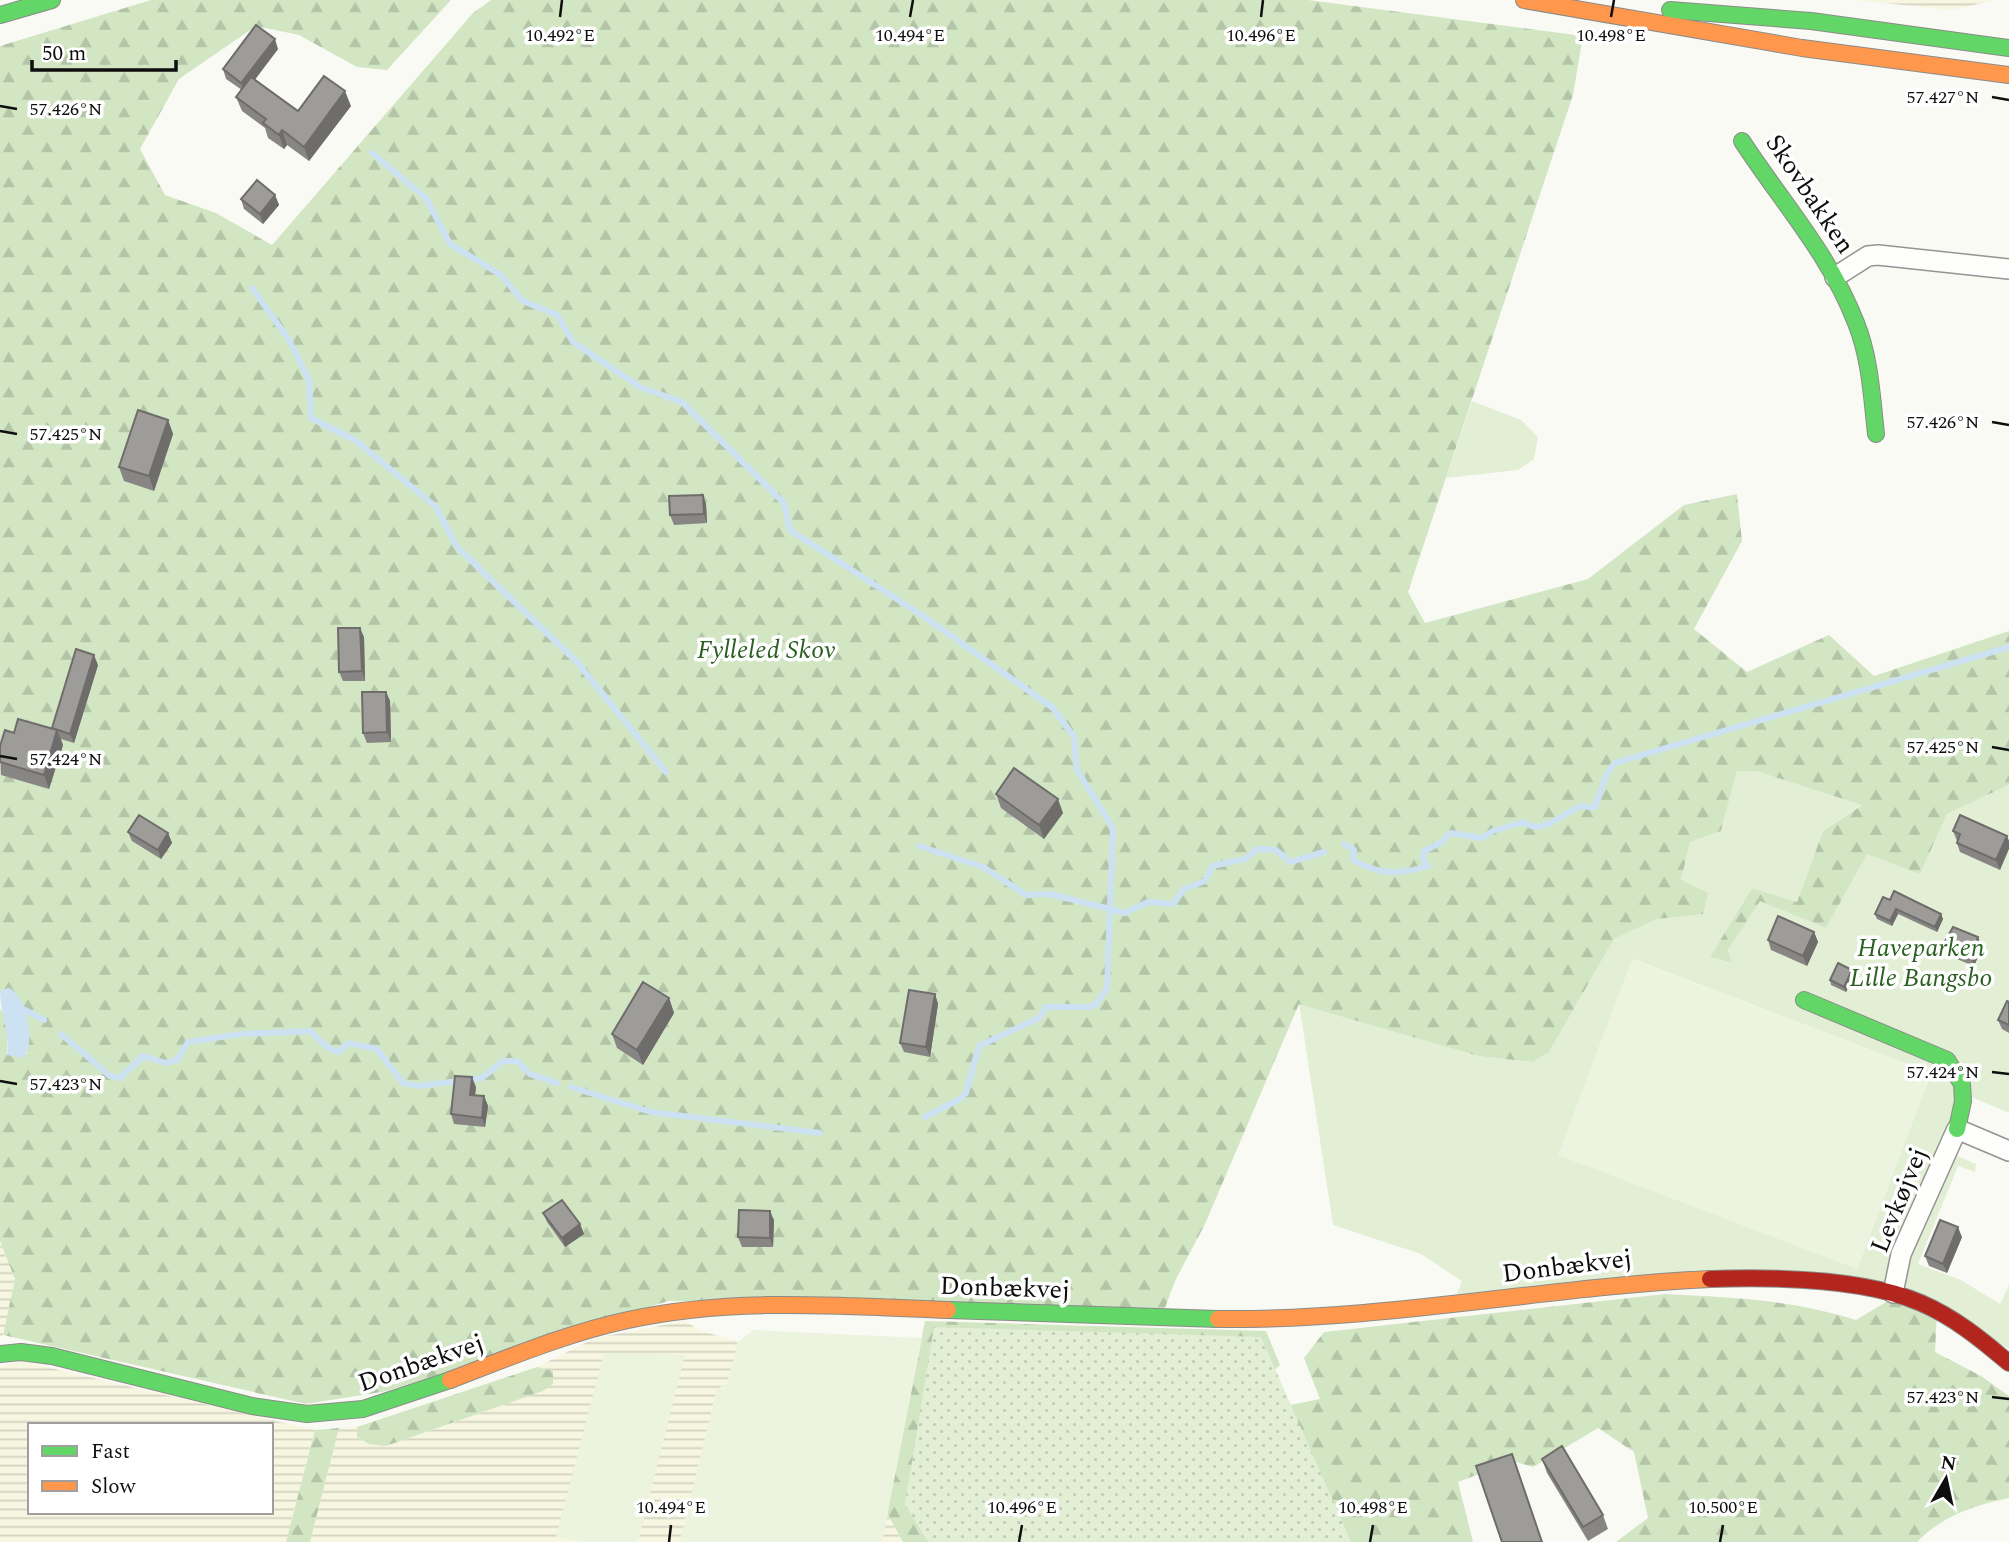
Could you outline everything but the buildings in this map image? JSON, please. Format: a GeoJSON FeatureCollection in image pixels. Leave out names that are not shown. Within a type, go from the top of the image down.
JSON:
{"type":"FeatureCollection","features":[{"type":"Feature","properties":{"kind":"street"},"geometry":{"type":"LineString","coordinates":[[0,15],[52,0]]}},
{"type":"Feature","properties":{"kind":"street"},"geometry":{"type":"LineString","coordinates":[[1524,0],[1591,9],[1631,19],[1804,48],[2009,75]]}},
{"type":"Feature","properties":{"kind":"street"},"geometry":{"type":"LineString","coordinates":[[1591,9],[1632,6],[1811,22],[2009,48]]}},
{"type":"Feature","properties":{"kind":"street","name":"Skovbakken"},"geometry":{"type":"LineString","coordinates":[[1742,141],[1772,188],[1816,244],[1857,324],[1871,387],[1876,434]]}},
{"type":"Feature","properties":{"kind":"street","name":"Skovbakken"},"geometry":{"type":"LineString","coordinates":[[1835,277],[1868,256],[1878,255],[2009,269]]}},
{"type":"Feature","properties":{"kind":"street","name":"Levkøjvej"},"geometry":{"type":"LineString","coordinates":[[1804,1000],[1947,1060],[1959,1070],[1964,1081],[1963,1103],[1957,1129],[1901,1254],[1892,1293]]}},
{"type":"Feature","properties":{"kind":"street","name":"Levkøjvej"},"geometry":{"type":"LineString","coordinates":[[1957,1129],[2009,1150]]}},
{"type":"Feature","properties":{"kind":"street","name":"Donbækvej"},"geometry":{"type":"LineString","coordinates":[[0,1354],[21,1352],[52,1356],[248,1405],[305,1414],[352,1412],[406,1397],[596,1326],[658,1314],[809,1305],[1142,1318],[1281,1319],[1392,1311],[1660,1279],[1755,1279],[1892,1293],[1934,1309],[1969,1331],[2009,1363]]}},
{"type":"Feature","properties":{"kind":"green space","name":"Fylleled Skov"},"geometry":{"type":"Polygon","coordinates":[[[151,0],[451,0],[387,70],[357,67],[299,35],[256,26],[179,79],[140,149],[165,195],[216,213],[272,245],[473,13],[491,0],[1308,0],[1583,36],[1573,95],[1408,592],[1425,623],[1588,579],[1684,505],[1737,494],[1742,541],[1694,629],[1747,672],[1829,635],[1874,676],[2009,631],[2009,785],[1947,814],[1920,874],[1867,854],[1826,928],[1760,901],[1728,950],[1732,963],[1710,957],[1752,888],[1797,902],[1823,831],[1862,805],[1756,771],[1737,771],[1721,831],[1690,842],[1681,880],[1708,893],[1703,914],[1657,919],[1614,939],[1549,1052],[1533,1062],[1478,1056],[1299,1004],[1205,1224],[1175,1281],[1165,1308],[668,1301],[387,1391],[306,1404],[3,1335],[15,1279],[0,1241],[0,1008],[7,1021],[7,1055],[27,1054],[28,1028],[9,988],[0,991],[0,46],[151,0]]]}},
{"type":"Feature","properties":{"kind":"green space"},"geometry":{"type":"Polygon","coordinates":[[[1854,0],[1994,0],[1953,10],[1854,0]]]}},
{"type":"Feature","properties":{"kind":"green space"},"geometry":{"type":"Polygon","coordinates":[[[1472,401],[1521,420],[1538,437],[1534,459],[1518,470],[1446,478],[1472,401]]]}},
{"type":"Feature","properties":{"kind":"green space","name":"Haveparken Lille Bangsbo"},"geometry":{"type":"Polygon","coordinates":[[[1737,771],[1756,771],[1862,804],[1823,831],[1797,902],[1752,888],[1710,957],[1731,963],[1728,950],[1760,900],[1826,928],[1867,853],[1920,874],[1947,814],[2009,785],[2009,1113],[1967,1095],[1942,1149],[1976,1164],[1975,1172],[1958,1166],[1918,1264],[1961,1280],[2000,1304],[2009,1285],[2009,1349],[1889,1284],[1457,1294],[1462,1281],[1421,1254],[1333,1225],[1299,1003],[1478,1056],[1533,1062],[1549,1052],[1614,939],[1657,919],[1703,913],[1681,880],[1690,842],[1721,831],[1737,771]],[[1633,959],[1857,1269],[1931,1073],[1633,959]]]}},
{"type":"Feature","properties":{"kind":"green space"},"geometry":{"type":"Polygon","coordinates":[[[1632,959],[1931,1073],[1857,1269],[1558,1155],[1632,959]]]}},
{"type":"Feature","properties":{"kind":"green space"},"geometry":{"type":"Polygon","coordinates":[[[0,1242],[15,1279],[3,1335],[0,1337],[0,1242]]]}},
{"type":"Feature","properties":{"kind":"green space"},"geometry":{"type":"Polygon","coordinates":[[[1665,1294],[1785,1304],[1856,1320],[1891,1299],[1937,1311],[1935,1352],[1981,1376],[2009,1396],[2009,1498],[1948,1518],[1917,1542],[1616,1542],[1648,1518],[1634,1452],[1598,1428],[1533,1467],[1513,1461],[1458,1482],[1473,1542],[903,1542],[887,1513],[925,1321],[1266,1331],[1280,1365],[1254,1389],[1257,1412],[1320,1399],[1304,1358],[1324,1332],[1665,1294]]]}},
{"type":"Feature","properties":{"kind":"green space"},"geometry":{"type":"Polygon","coordinates":[[[685,1321],[699,1330],[738,1342],[727,1384],[717,1389],[680,1542],[310,1542],[339,1428],[357,1427],[357,1437],[369,1444],[386,1446],[543,1391],[553,1371],[537,1367],[595,1338],[685,1321]]]}},
{"type":"Feature","properties":{"kind":"green space"},"geometry":{"type":"Polygon","coordinates":[[[934,1327],[1261,1337],[1351,1542],[928,1542],[905,1504],[934,1327]]]}},
{"type":"Feature","properties":{"kind":"green space"},"geometry":{"type":"Polygon","coordinates":[[[753,1330],[922,1338],[882,1542],[680,1542],[717,1389],[727,1383],[738,1342],[753,1330]]]}},
{"type":"Feature","properties":{"kind":"green space"},"geometry":{"type":"Polygon","coordinates":[[[604,1353],[685,1355],[638,1542],[586,1542],[556,1537],[604,1353]]]}},
{"type":"Feature","properties":{"kind":"green space"},"geometry":{"type":"Polygon","coordinates":[[[21,1361],[315,1430],[286,1542],[0,1542],[0,1367],[21,1361]]]}},
{"type":"Feature","properties":{"kind":"green space"},"geometry":{"type":"Polygon","coordinates":[[[537,1367],[553,1371],[553,1384],[543,1391],[386,1446],[369,1444],[357,1437],[357,1427],[537,1367]]]}},
{"type":"Feature","properties":{"kind":"green space"},"geometry":{"type":"Polygon","coordinates":[[[339,1428],[310,1542],[286,1542],[315,1430],[339,1428]]]}},
{"type":"Feature","properties":{"kind":"green space"},"geometry":{"type":"Polygon","coordinates":[[[887,1513],[903,1542],[882,1542],[887,1513]]]}},
{"type":"Feature","properties":{"kind":"water"},"geometry":{"type":"Polygon","coordinates":[[[9,988],[21,1000],[28,1020],[29,1042],[23,1058],[7,1055],[0,991],[9,988]]]}},
{"type":"Feature","properties":{"kind":"waterway"},"geometry":{"type":"LineString","coordinates":[[372,153],[426,198],[450,244],[501,275],[523,301],[557,315],[573,342],[640,387],[682,402],[784,503],[790,530],[926,618],[1053,708],[1074,737],[1077,770],[1113,828],[1107,989],[1096,1004],[1090,1007],[1046,1007],[1039,1018],[979,1046],[966,1093],[960,1099],[925,1117]]}},
{"type":"Feature","properties":{"kind":"waterway"},"geometry":{"type":"LineString","coordinates":[[252,288],[289,340],[309,380],[311,418],[355,440],[436,507],[457,547],[577,662],[666,772]]}},
{"type":"Feature","properties":{"kind":"waterway"},"geometry":{"type":"LineString","coordinates":[[1344,844],[1354,850],[1353,860],[1372,869],[1399,872],[1428,866],[1423,859],[1424,851],[1442,842],[1450,833],[1482,838],[1493,831],[1523,822],[1537,827],[1579,807],[1595,807],[1605,778],[1615,763],[2009,647]]}},
{"type":"Feature","properties":{"kind":"waterway"},"geometry":{"type":"LineString","coordinates":[[919,846],[983,867],[1026,895],[1050,894],[1125,913],[1148,902],[1173,904],[1184,889],[1205,881],[1212,866],[1245,859],[1257,849],[1276,850],[1290,862],[1324,852]]}},
{"type":"Feature","properties":{"kind":"waterway"},"geometry":{"type":"LineString","coordinates":[[21,1008],[44,1020]]}},
{"type":"Feature","properties":{"kind":"waterway"},"geometry":{"type":"LineString","coordinates":[[61,1034],[110,1076],[120,1078],[143,1056],[166,1063],[177,1060],[188,1042],[241,1034],[310,1031],[327,1047],[338,1052],[348,1043],[377,1049],[403,1083],[419,1086],[482,1078],[503,1061],[517,1061],[530,1074],[557,1083]]}},
{"type":"Feature","properties":{"kind":"waterway"},"geometry":{"type":"LineString","coordinates":[[571,1087],[651,1112],[820,1133]]}},
{"type":"Feature","properties":{"kind":"traffic: fast"},"geometry":{"type":"LineString","coordinates":[[0,15],[52,0]]}},
{"type":"Feature","properties":{"kind":"traffic: fast"},"geometry":{"type":"LineString","coordinates":[[1670,10],[1811,21],[2009,48]]}},
{"type":"Feature","properties":{"kind":"traffic: fast"},"geometry":{"type":"LineString","coordinates":[[1742,141],[1819,251],[1845,298],[1861,336],[1870,378],[1876,434]]}},
{"type":"Feature","properties":{"kind":"traffic: fast"},"geometry":{"type":"LineString","coordinates":[[1804,1000],[1947,1060],[1962,1084],[1963,1101],[1957,1129]]}},
{"type":"Feature","properties":{"kind":"traffic: fast"},"geometry":{"type":"LineString","coordinates":[[948,1310],[1218,1319]]}},
{"type":"Feature","properties":{"kind":"traffic: fast"},"geometry":{"type":"LineString","coordinates":[[0,1354],[21,1352],[52,1356],[252,1406],[307,1414],[363,1409],[450,1380]]}},
{"type":"Feature","properties":{"kind":"traffic: slow"},"geometry":{"type":"LineString","coordinates":[[1524,0],[1802,48],[2009,75]]}},
{"type":"Feature","properties":{"kind":"traffic: slow"},"geometry":{"type":"LineString","coordinates":[[1218,1319],[1341,1315],[1710,1279]]}},
{"type":"Feature","properties":{"kind":"traffic: slow"},"geometry":{"type":"LineString","coordinates":[[450,1380],[583,1332],[667,1313],[707,1308],[787,1305],[948,1310]]}},
{"type":"Feature","properties":{"kind":"traffic: jam"},"geometry":{"type":"LineString","coordinates":[[1710,1279],[1817,1281],[1873,1288],[1898,1295],[1945,1315],[2009,1363]]}}]}
